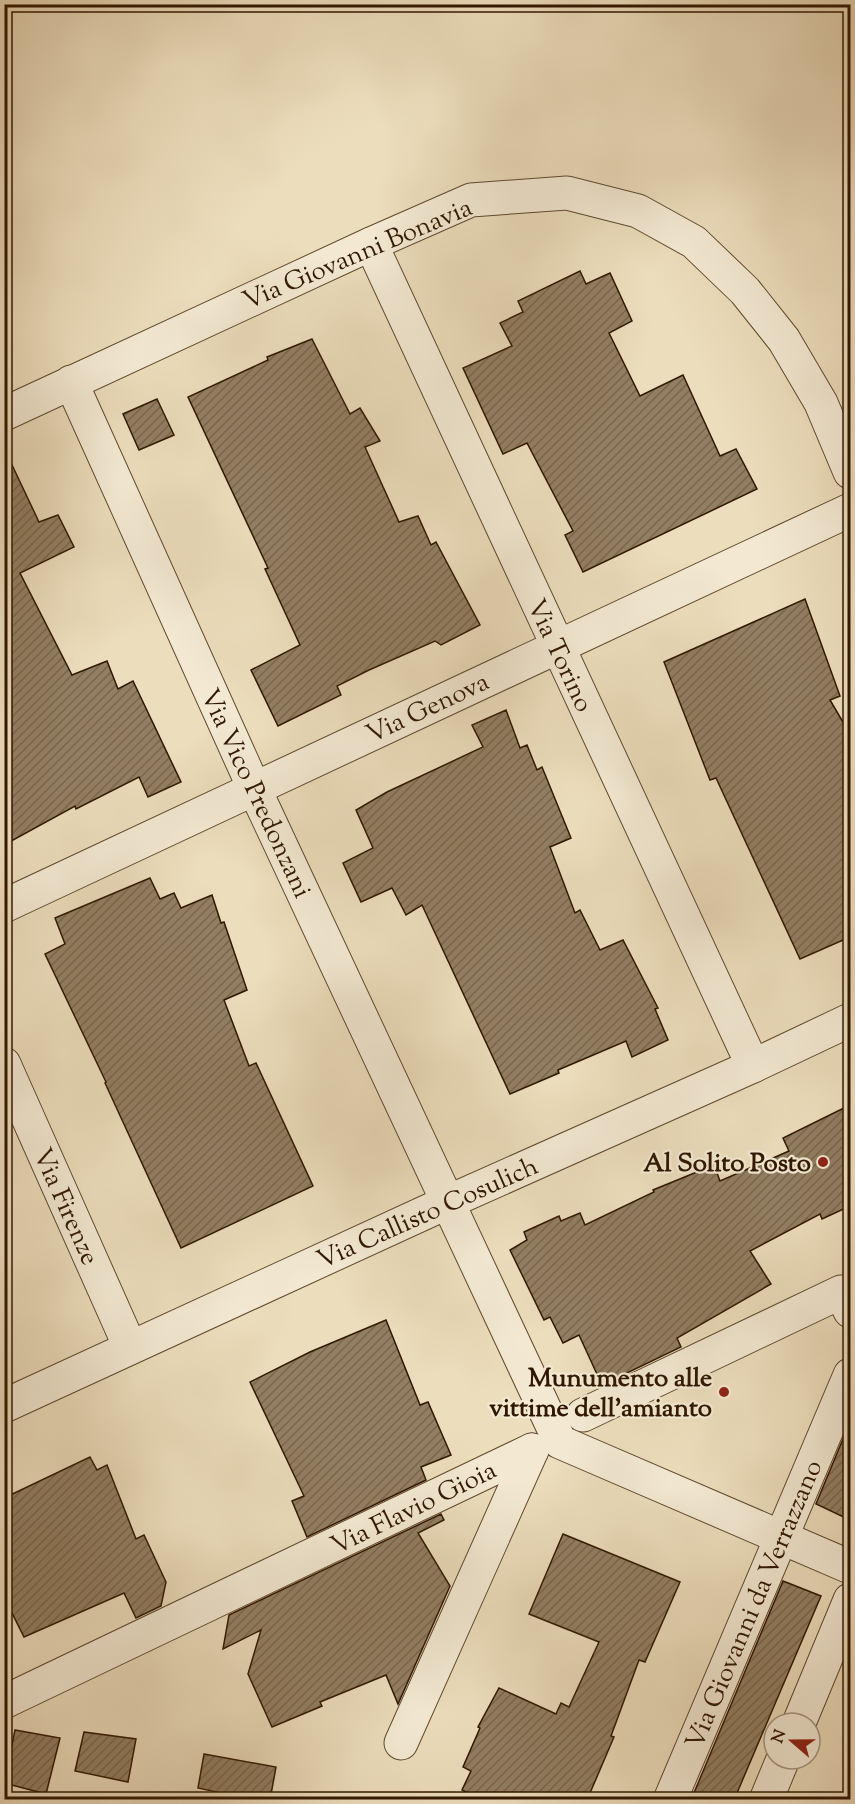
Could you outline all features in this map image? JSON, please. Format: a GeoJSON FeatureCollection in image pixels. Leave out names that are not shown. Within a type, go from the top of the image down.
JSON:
{"type":"FeatureCollection","features":[{"type":"Feature","properties":{"kind":"street","name":"Via Giovanni Bonavia"},"geometry":{"type":"LineString","coordinates":[[4,414],[471,200],[567,193],[638,211],[694,242],[751,299],[784,340],[821,403],[850,472]]}},
{"type":"Feature","properties":{"kind":"street","name":"Via Torino"},"geometry":{"type":"LineString","coordinates":[[371,244],[753,1066]]}},
{"type":"Feature","properties":{"kind":"street","name":"Via Vico Predonzani"},"geometry":{"type":"LineString","coordinates":[[71,382],[254,788],[448,1202],[546,1446]]}},
{"type":"Feature","properties":{"kind":"street","name":"Via Genova"},"geometry":{"type":"LineString","coordinates":[[4,906],[850,510]]}},
{"type":"Feature","properties":{"kind":"street","name":"Via Callisto Cosulich"},"geometry":{"type":"LineString","coordinates":[[4,1406],[850,1020]]}},
{"type":"Feature","properties":{"kind":"street","name":"Via Firenze"},"geometry":{"type":"LineString","coordinates":[[4,1064],[130,1347]]}},
{"type":"Feature","properties":{"kind":"street"},"geometry":{"type":"LineString","coordinates":[[583,1415],[846,1301]]}},
{"type":"Feature","properties":{"kind":"street","name":"Via Giovanni da Verrazzano"},"geometry":{"type":"LineString","coordinates":[[670,1800],[850,1375]]}},
{"type":"Feature","properties":{"kind":"street"},"geometry":{"type":"LineString","coordinates":[[546,1446],[782,1536],[850,1567]]}},
{"type":"Feature","properties":{"kind":"street","name":"Via Flavio Gioia"},"geometry":{"type":"LineString","coordinates":[[4,1702],[546,1446]]}},
{"type":"Feature","properties":{"kind":"street","name":"Via Flavio Gioia"},"geometry":{"type":"LineString","coordinates":[[401,1743],[546,1446]]}},
{"type":"Feature","properties":{"kind":"street"},"geometry":{"type":"LineString","coordinates":[[804,1711],[850,1600]]}},
{"type":"Feature","properties":{"kind":"street"},"geometry":{"type":"LineString","coordinates":[[766,1800],[778,1771]]}},
{"type":"Feature","properties":{"kind":"building"},"geometry":{"type":"Polygon","coordinates":[[[580,271],[586,284],[610,273],[632,321],[609,333],[640,396],[683,375],[720,456],[736,449],[757,489],[583,572],[565,535],[573,531],[527,443],[503,454],[463,368],[512,346],[500,323],[523,312],[518,301],[580,271]]]}},
{"type":"Feature","properties":{"kind":"building"},"geometry":{"type":"Polygon","coordinates":[[[312,339],[350,414],[360,408],[380,441],[365,447],[399,522],[418,516],[431,545],[436,542],[480,625],[441,645],[435,641],[337,686],[341,695],[278,726],[251,670],[300,645],[265,569],[268,568],[188,397],[268,360],[267,357],[312,339]]]}},
{"type":"Feature","properties":{"kind":"building"},"geometry":{"type":"Polygon","coordinates":[[[157,399],[174,435],[139,450],[123,414],[157,399]]]}},
{"type":"Feature","properties":{"kind":"building"},"geometry":{"type":"Polygon","coordinates":[[[4,448],[39,522],[58,515],[74,547],[20,573],[72,675],[107,661],[118,689],[133,681],[181,782],[148,797],[139,777],[76,809],[75,806],[4,845],[4,448]]]}},
{"type":"Feature","properties":{"kind":"building"},"geometry":{"type":"Polygon","coordinates":[[[805,599],[840,696],[830,700],[850,734],[850,937],[800,959],[716,778],[710,780],[664,662],[805,599]]]}},
{"type":"Feature","properties":{"kind":"building"},"geometry":{"type":"Polygon","coordinates":[[[506,710],[520,748],[527,745],[537,770],[542,767],[571,838],[550,847],[575,913],[580,910],[600,950],[623,940],[658,1008],[655,1009],[668,1040],[632,1057],[626,1041],[558,1070],[559,1073],[510,1094],[422,905],[406,915],[392,888],[361,902],[343,863],[373,848],[356,810],[387,792],[483,747],[472,725],[506,710]]]}},
{"type":"Feature","properties":{"kind":"building"},"geometry":{"type":"Polygon","coordinates":[[[150,878],[160,899],[174,893],[181,908],[212,895],[221,923],[224,922],[247,990],[224,1000],[249,1066],[256,1063],[313,1186],[181,1248],[45,954],[65,944],[55,918],[150,878]]]}},
{"type":"Feature","properties":{"kind":"building"},"geometry":{"type":"Polygon","coordinates":[[[850,1105],[850,1206],[822,1219],[820,1214],[750,1251],[771,1284],[677,1338],[681,1347],[602,1385],[579,1335],[563,1343],[550,1317],[544,1320],[510,1250],[527,1240],[524,1232],[559,1216],[561,1221],[580,1213],[585,1225],[654,1192],[653,1190],[714,1165],[720,1181],[789,1151],[783,1138],[850,1105]]]}},
{"type":"Feature","properties":{"kind":"building"},"geometry":{"type":"Polygon","coordinates":[[[386,1320],[420,1405],[428,1402],[451,1455],[421,1467],[426,1480],[307,1537],[292,1501],[304,1496],[250,1382],[310,1352],[386,1320]]]}},
{"type":"Feature","properties":{"kind":"building"},"geometry":{"type":"Polygon","coordinates":[[[850,1422],[850,1520],[816,1504],[850,1422]]]}},
{"type":"Feature","properties":{"kind":"building"},"geometry":{"type":"Polygon","coordinates":[[[90,1457],[97,1470],[107,1465],[136,1539],[144,1535],[166,1582],[161,1606],[136,1618],[124,1593],[24,1637],[4,1597],[4,1498],[90,1457]]]}},
{"type":"Feature","properties":{"kind":"building"},"geometry":{"type":"Polygon","coordinates":[[[441,1514],[444,1520],[418,1533],[450,1586],[398,1704],[386,1675],[320,1702],[322,1706],[272,1727],[248,1674],[261,1630],[223,1649],[229,1615],[441,1514]]]}},
{"type":"Feature","properties":{"kind":"building"},"geometry":{"type":"Polygon","coordinates":[[[563,1534],[680,1582],[645,1662],[639,1660],[611,1736],[614,1737],[587,1800],[483,1800],[462,1790],[471,1771],[463,1767],[480,1728],[478,1727],[499,1688],[556,1714],[561,1703],[569,1707],[599,1642],[529,1614],[563,1534]]]}},
{"type":"Feature","properties":{"kind":"building"},"geometry":{"type":"Polygon","coordinates":[[[783,1581],[821,1596],[772,1711],[762,1711],[762,1734],[734,1800],[691,1800],[783,1581]]]}},
{"type":"Feature","properties":{"kind":"building"},"geometry":{"type":"Polygon","coordinates":[[[15,1730],[60,1738],[46,1794],[4,1783],[15,1730]]]}},
{"type":"Feature","properties":{"kind":"building"},"geometry":{"type":"Polygon","coordinates":[[[84,1732],[136,1739],[128,1782],[75,1771],[84,1732]]]}},
{"type":"Feature","properties":{"kind":"building"},"geometry":{"type":"Polygon","coordinates":[[[204,1754],[276,1767],[270,1800],[253,1800],[198,1788],[204,1754]]]}},
{"type":"Feature","properties":{"kind":"place","name":"Al Solito Posto"},"geometry":{"type":"Point","coordinates":[823,1162]}},
{"type":"Feature","properties":{"kind":"place","name":"Munumento alle vittime dell’amianto"},"geometry":{"type":"Point","coordinates":[724,1392]}}]}
